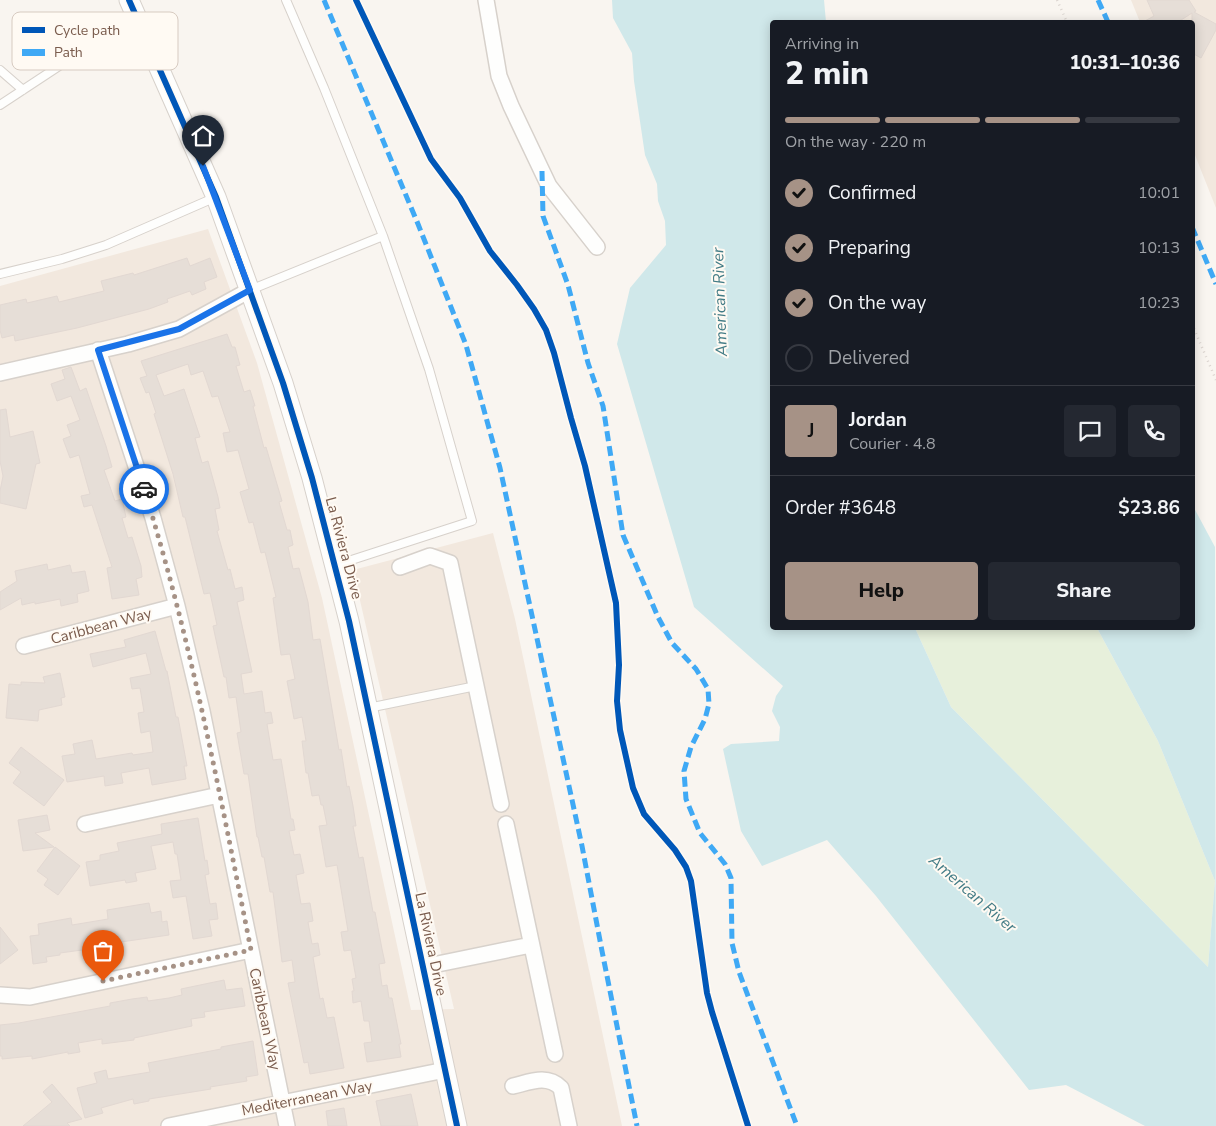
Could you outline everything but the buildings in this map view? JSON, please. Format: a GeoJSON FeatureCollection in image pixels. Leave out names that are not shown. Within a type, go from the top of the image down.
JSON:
{"type":"FeatureCollection","features":[{"type":"Feature","properties":{"kind":"street","name":"La Riviera Drive"},"geometry":{"type":"LineString","coordinates":[[129,0],[134,12]]}},
{"type":"Feature","properties":{"kind":"street"},"geometry":{"type":"LineString","coordinates":[[486,0],[498,76],[511,106],[549,186],[597,247]]}},
{"type":"Feature","properties":{"kind":"street","name":"La Riviera Drive"},"geometry":{"type":"LineString","coordinates":[[160,70],[216,197],[286,392],[312,478],[336,565],[368,708],[457,1126]]}},
{"type":"Feature","properties":{"kind":"street"},"geometry":{"type":"LineString","coordinates":[[0,373],[179,329],[250,290]]}},
{"type":"Feature","properties":{"kind":"street","name":"Caribbean Way"},"geometry":{"type":"LineString","coordinates":[[98,350],[153,518],[177,606],[202,711],[287,1126]]}},
{"type":"Feature","properties":{"kind":"street"},"geometry":{"type":"LineString","coordinates":[[400,567],[430,556],[450,563],[501,804]]}},
{"type":"Feature","properties":{"kind":"street","name":"Caribbean Way"},"geometry":{"type":"LineString","coordinates":[[24,646],[177,606]]}},
{"type":"Feature","properties":{"kind":"street"},"geometry":{"type":"LineString","coordinates":[[85,824],[219,795]]}},
{"type":"Feature","properties":{"kind":"street"},"geometry":{"type":"LineString","coordinates":[[506,824],[555,1054]]}},
{"type":"Feature","properties":{"kind":"street"},"geometry":{"type":"LineString","coordinates":[[423,967],[531,945]]}},
{"type":"Feature","properties":{"kind":"street"},"geometry":{"type":"LineString","coordinates":[[0,995],[30,997],[251,950]]}},
{"type":"Feature","properties":{"kind":"street","name":"Mediterranean Way"},"geometry":{"type":"LineString","coordinates":[[169,1126],[445,1070]]}},
{"type":"Feature","properties":{"kind":"street"},"geometry":{"type":"LineString","coordinates":[[513,1086],[543,1079],[556,1084],[562,1093],[569,1126]]}},
{"type":"Feature","properties":{"kind":"lane"},"geometry":{"type":"LineString","coordinates":[[286,0],[324,88],[352,163],[383,236],[429,369],[472,521],[336,565]]}},
{"type":"Feature","properties":{"kind":"lane"},"geometry":{"type":"LineString","coordinates":[[0,70],[23,90]]}},
{"type":"Feature","properties":{"kind":"lane"},"geometry":{"type":"LineString","coordinates":[[0,105],[53,70]]}},
{"type":"Feature","properties":{"kind":"lane"},"geometry":{"type":"LineString","coordinates":[[0,274],[62,259],[106,244],[216,197]]}},
{"type":"Feature","properties":{"kind":"lane"},"geometry":{"type":"LineString","coordinates":[[250,290],[383,236]]}},
{"type":"Feature","properties":{"kind":"lane"},"geometry":{"type":"LineString","coordinates":[[368,708],[476,686]]}},
{"type":"Feature","properties":{"kind":"path"},"geometry":{"type":"LineString","coordinates":[[1058,0],[1066,20]]}},
{"type":"Feature","properties":{"kind":"path"},"geometry":{"type":"LineString","coordinates":[[1195,331],[1216,380]]}},
{"type":"Feature","properties":{"kind":"shaded area"},"geometry":{"type":"Polygon","coordinates":[[[1131,0],[1216,0],[1216,208],[1195,155],[1195,20],[1139,20],[1131,0]]]}},
{"type":"Feature","properties":{"kind":"shaded area"},"geometry":{"type":"Polygon","coordinates":[[[208,229],[257,363],[322,598],[411,1010],[454,1009],[353,570],[493,533],[515,619],[622,1126],[0,1126],[0,286],[208,229]]]}},
{"type":"Feature","properties":{"kind":"green space"},"geometry":{"type":"Polygon","coordinates":[[[916,630],[1098,630],[1158,741],[1215,881],[1208,967],[951,707],[916,630]]]}},
{"type":"Feature","properties":{"kind":"water","name":"American River"},"geometry":{"type":"Polygon","coordinates":[[[612,0],[824,0],[826,20],[770,20],[770,630],[916,630],[951,707],[1208,967],[1215,881],[1158,741],[1098,630],[1195,630],[1195,510],[1215,547],[1216,1126],[1145,1126],[1066,1085],[1029,1090],[876,896],[827,840],[762,866],[741,831],[723,749],[731,744],[779,741],[780,727],[772,711],[776,696],[783,686],[694,607],[617,344],[630,288],[666,245],[665,221],[658,201],[657,184],[645,155],[634,81],[632,53],[613,18],[612,0]]]}},
{"type":"Feature","properties":{"kind":"marked path"},"geometry":{"type":"LineString","coordinates":[[324,0],[418,224],[466,345],[500,468],[582,846],[637,1126]]}},
{"type":"Feature","properties":{"kind":"marked path"},"geometry":{"type":"LineString","coordinates":[[1098,0],[1107,20]]}},
{"type":"Feature","properties":{"kind":"marked path"},"geometry":{"type":"LineString","coordinates":[[542,171],[543,216],[568,285],[588,363],[603,406],[623,535],[658,617],[672,643],[696,669],[708,689],[709,704],[705,719],[691,747],[684,771],[686,799],[700,833],[725,864],[731,878],[732,943],[739,972],[797,1126]]}},
{"type":"Feature","properties":{"kind":"marked path"},"geometry":{"type":"LineString","coordinates":[[1195,234],[1216,284]]}},
{"type":"Feature","properties":{"kind":"cycle path"},"geometry":{"type":"LineString","coordinates":[[129,0],[134,12]]}},
{"type":"Feature","properties":{"kind":"cycle path"},"geometry":{"type":"LineString","coordinates":[[356,0],[431,159],[460,198],[490,251],[517,285],[546,330],[585,466],[616,603],[619,665],[617,701],[620,730],[633,788],[644,814],[675,850],[686,867],[691,881],[707,993],[748,1126]]}},
{"type":"Feature","properties":{"kind":"cycle path"},"geometry":{"type":"LineString","coordinates":[[160,70],[216,197],[283,383],[312,478],[349,621],[457,1126]]}},
{"type":"Feature","properties":{"kind":"way so far"},"geometry":{"type":"LineString","coordinates":[[103,981],[251,950],[202,711],[177,606],[144,489]]}},
{"type":"Feature","properties":{"kind":"route"},"geometry":{"type":"LineString","coordinates":[[144,489],[98,350],[128,344],[179,329],[250,290],[203,166]]}}]}
